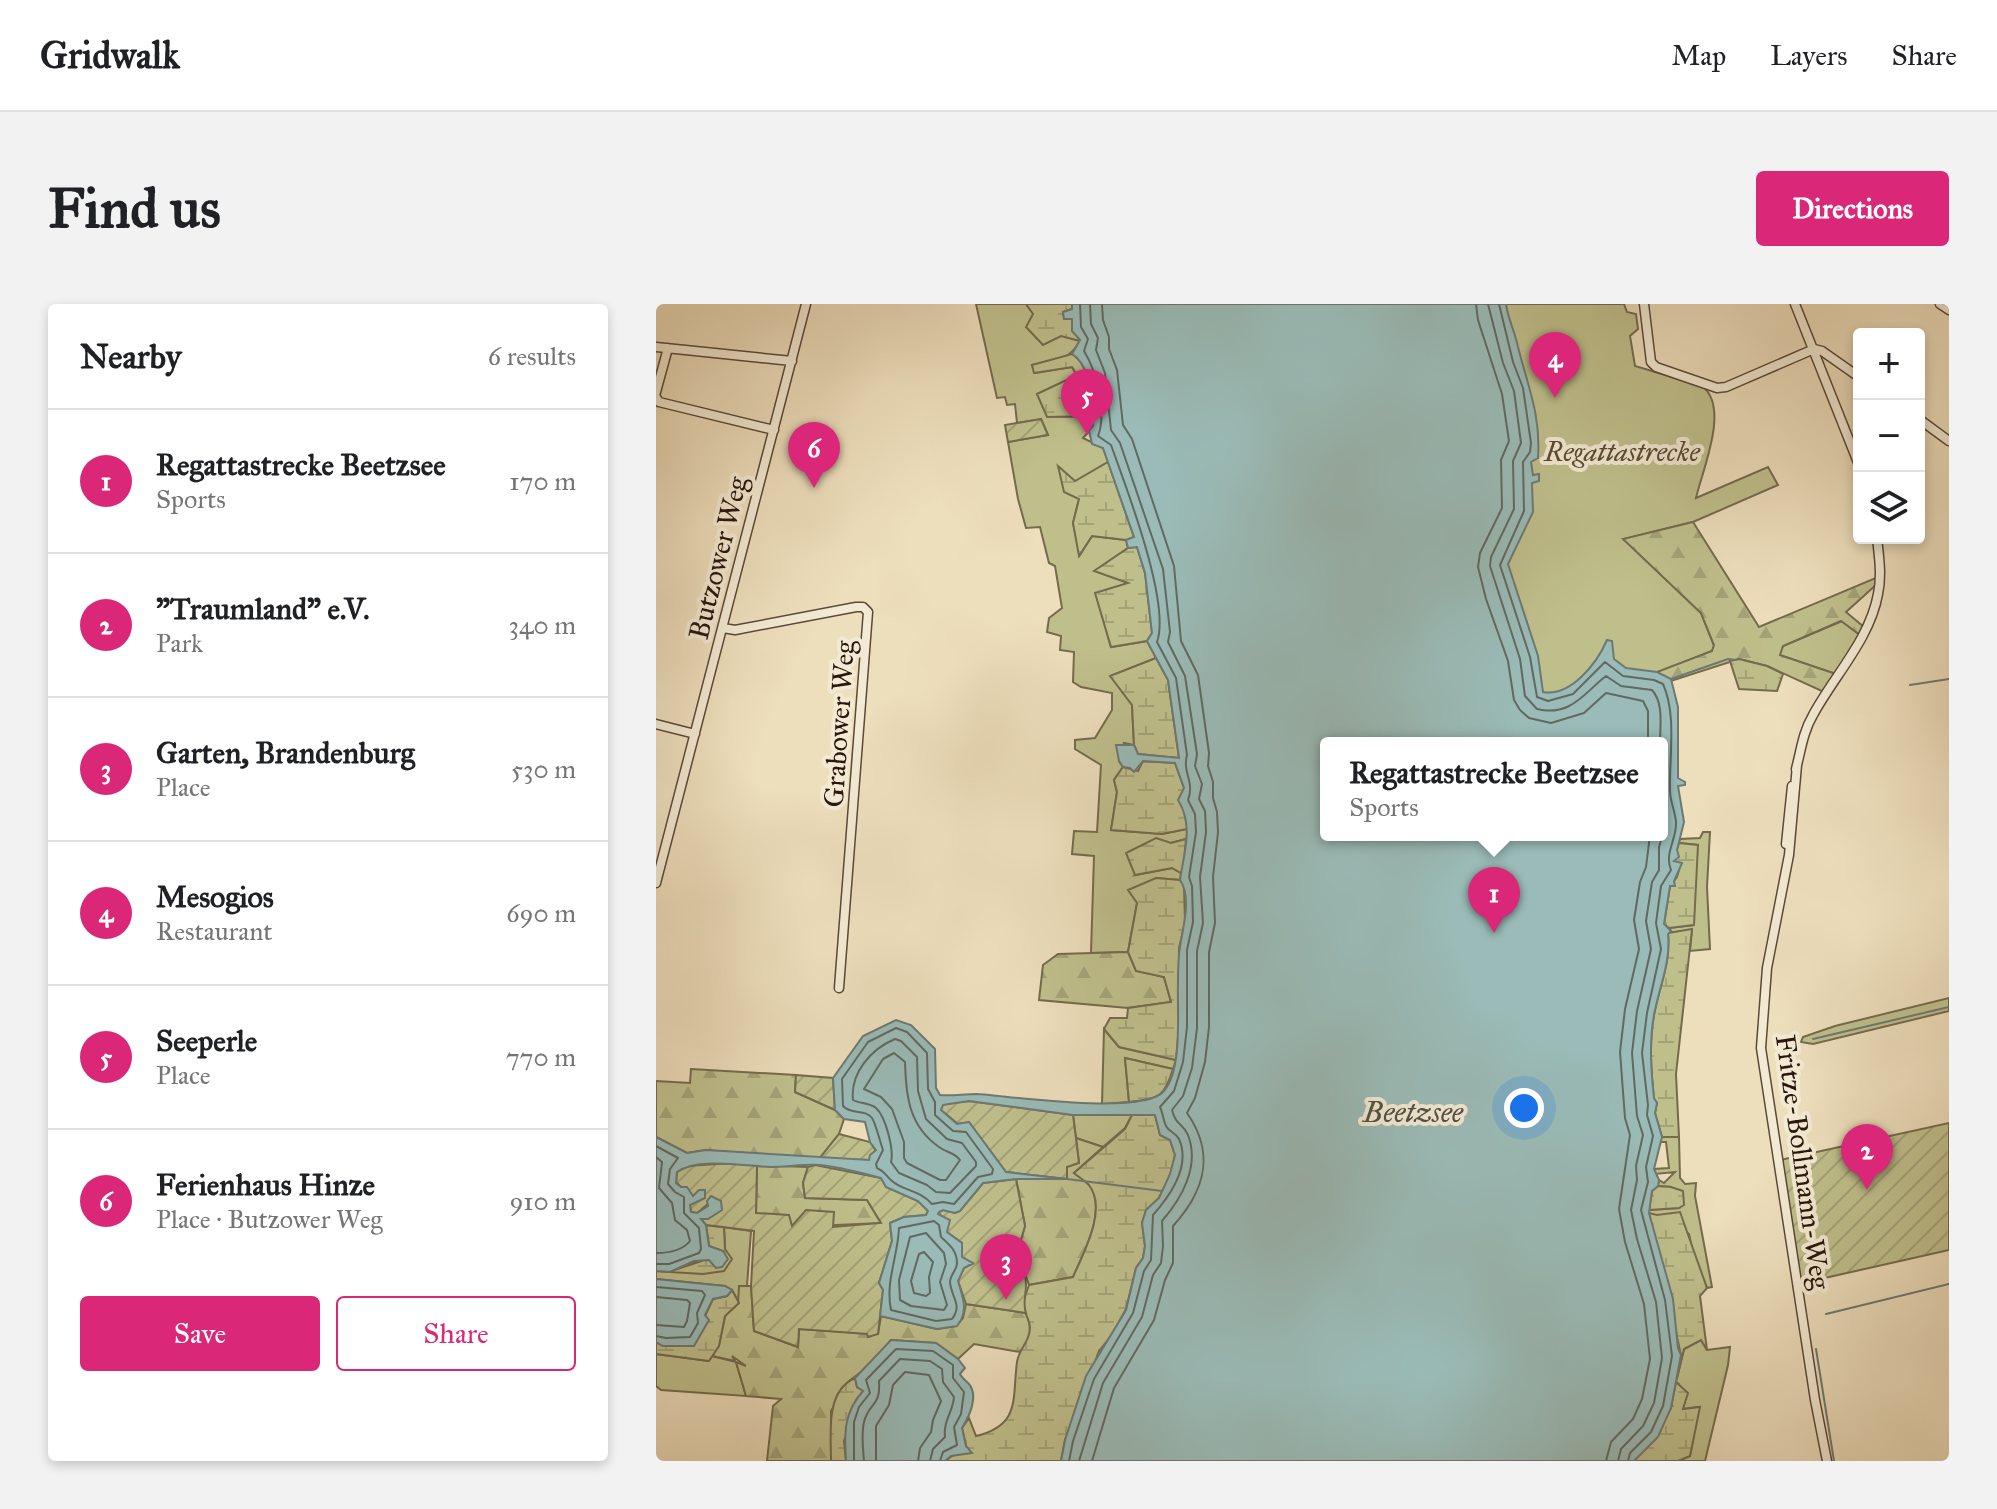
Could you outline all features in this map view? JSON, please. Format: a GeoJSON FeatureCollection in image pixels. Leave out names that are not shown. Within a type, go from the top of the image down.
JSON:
{"type":"FeatureCollection","features":[{"type":"Feature","properties":{"kind":"street","name":"Butzower Weg"},"geometry":{"type":"LineString","coordinates":[[656,883],[806,304]]}},
{"type":"Feature","properties":{"kind":"street"},"geometry":{"type":"LineString","coordinates":[[1644,304],[1651,362],[1656,367],[1710,386],[1726,387],[1814,349],[1822,351],[1853,373]]}},
{"type":"Feature","properties":{"kind":"street"},"geometry":{"type":"LineString","coordinates":[[1795,304],[1853,450]]}},
{"type":"Feature","properties":{"kind":"street"},"geometry":{"type":"LineString","coordinates":[[1940,304],[1949,310]]}},
{"type":"Feature","properties":{"kind":"street"},"geometry":{"type":"LineString","coordinates":[[656,347],[792,361]]}},
{"type":"Feature","properties":{"kind":"street"},"geometry":{"type":"LineString","coordinates":[[668,348],[656,395],[659,402],[774,430]]}},
{"type":"Feature","properties":{"kind":"street"},"geometry":{"type":"LineString","coordinates":[[1925,423],[1949,441]]}},
{"type":"Feature","properties":{"kind":"street","name":"Fritze-Bollmann-Weg"},"geometry":{"type":"LineString","coordinates":[[1827,1461],[1761,1048],[1767,968],[1793,829],[1797,765],[1803,736],[1812,716],[1862,636],[1874,609],[1880,576],[1877,544]]}},
{"type":"Feature","properties":{"kind":"street","name":"Grabower Weg"},"geometry":{"type":"LineString","coordinates":[[723,628],[735,630],[856,607],[863,607],[868,612],[839,988]]}},
{"type":"Feature","properties":{"kind":"street"},"geometry":{"type":"LineString","coordinates":[[656,724],[695,734]]}},
{"type":"Feature","properties":{"kind":"green space"},"geometry":{"type":"Polygon","coordinates":[[[976,304],[1026,304],[1050,327],[1080,341],[1066,357],[1032,365],[1035,373],[1072,367],[1077,376],[1037,394],[1048,417],[1093,416],[1093,427],[1083,438],[1103,448],[1108,462],[1075,482],[1059,467],[1079,499],[1073,523],[1080,555],[1092,536],[1126,540],[1128,548],[1095,571],[1129,583],[1096,594],[1111,647],[1147,641],[1156,658],[1111,676],[1132,705],[1134,745],[1124,743],[1119,761],[1123,767],[1114,780],[1117,792],[1111,830],[1162,834],[1189,831],[1186,839],[1171,843],[1135,875],[1172,868],[1181,873],[1180,880],[1156,878],[1137,903],[1128,952],[1091,953],[1094,856],[1072,854],[1074,831],[1097,832],[1101,765],[1075,749],[1075,740],[1095,738],[1112,710],[1112,693],[1081,687],[1073,682],[1074,652],[1060,650],[1061,636],[1047,632],[1049,618],[1062,608],[1055,566],[1049,563],[1040,527],[1026,528],[1008,442],[1048,435],[1041,419],[1017,423],[1015,404],[1007,405],[1005,397],[997,398],[976,304]]]}},
{"type":"Feature","properties":{"kind":"green space"},"geometry":{"type":"Polygon","coordinates":[[[1026,304],[1072,304],[1072,309],[1063,312],[1064,319],[1073,318],[1080,341],[1061,336],[1043,345],[1026,327],[1033,314],[1026,304]]]}},
{"type":"Feature","properties":{"kind":"green space","name":"Regattastrecke"},"geometry":{"type":"Polygon","coordinates":[[[1319,304],[1624,304],[1627,312],[1636,314],[1638,329],[1630,336],[1635,366],[1702,386],[1710,396],[1714,408],[1712,439],[1696,498],[1768,467],[1778,485],[1693,522],[1624,539],[1701,613],[1714,646],[1712,651],[1658,673],[1405,737],[1380,737],[1319,304]]]}},
{"type":"Feature","properties":{"kind":"green space"},"geometry":{"type":"Polygon","coordinates":[[[1072,354],[1086,374],[1093,416],[1047,417],[1037,394],[1077,375],[1072,367],[1034,373],[1032,365],[1072,354]]]}},
{"type":"Feature","properties":{"kind":"green space"},"geometry":{"type":"Polygon","coordinates":[[[1041,419],[1048,435],[1008,442],[1005,425],[1041,419]]]}},
{"type":"Feature","properties":{"kind":"green space"},"geometry":{"type":"Polygon","coordinates":[[[1108,462],[1134,537],[1126,540],[1092,536],[1079,556],[1073,523],[1079,499],[1064,492],[1058,466],[1075,481],[1108,462]]]}},
{"type":"Feature","properties":{"kind":"green space"},"geometry":{"type":"Polygon","coordinates":[[[1693,522],[1759,627],[1878,577],[1877,584],[1846,612],[1864,627],[1860,635],[1841,621],[1783,646],[1780,655],[1836,674],[1824,692],[1767,666],[1739,659],[1671,681],[1657,672],[1712,651],[1714,645],[1701,613],[1623,539],[1693,522]]]}},
{"type":"Feature","properties":{"kind":"green space"},"geometry":{"type":"Polygon","coordinates":[[[1137,547],[1145,573],[1152,633],[1147,641],[1111,647],[1095,593],[1128,583],[1094,571],[1128,548],[1137,547]]]}},
{"type":"Feature","properties":{"kind":"green space"},"geometry":{"type":"Polygon","coordinates":[[[1842,621],[1860,635],[1836,674],[1779,655],[1783,646],[1842,621]]]}},
{"type":"Feature","properties":{"kind":"green space"},"geometry":{"type":"Polygon","coordinates":[[[1156,658],[1168,680],[1179,758],[1138,754],[1134,745],[1132,705],[1110,676],[1156,658]]]}},
{"type":"Feature","properties":{"kind":"green space"},"geometry":{"type":"Polygon","coordinates":[[[1739,659],[1767,666],[1783,674],[1777,691],[1739,689],[1730,661],[1739,659]]]}},
{"type":"Feature","properties":{"kind":"green space"},"geometry":{"type":"Polygon","coordinates":[[[1143,761],[1175,763],[1184,788],[1187,829],[1162,834],[1111,830],[1117,792],[1114,780],[1123,767],[1138,771],[1143,761]]]}},
{"type":"Feature","properties":{"kind":"green space"},"geometry":{"type":"Polygon","coordinates":[[[1703,832],[1710,832],[1707,887],[1710,949],[1690,951],[1692,930],[1668,933],[1671,931],[1669,928],[1693,925],[1697,845],[1679,843],[1680,839],[1700,838],[1703,832]]]}},
{"type":"Feature","properties":{"kind":"green space"},"geometry":{"type":"Polygon","coordinates":[[[1156,838],[1171,843],[1186,839],[1181,873],[1172,868],[1135,875],[1126,853],[1156,838]]]}},
{"type":"Feature","properties":{"kind":"green space"},"geometry":{"type":"Polygon","coordinates":[[[1679,843],[1698,845],[1694,925],[1669,928],[1664,924],[1670,886],[1677,877],[1681,863],[1673,862],[1679,843]]]}},
{"type":"Feature","properties":{"kind":"green space"},"geometry":{"type":"Polygon","coordinates":[[[1156,878],[1180,880],[1184,886],[1185,923],[1179,948],[1176,1060],[1119,1047],[1104,1029],[1110,1018],[1127,1018],[1128,1008],[1171,1002],[1164,977],[1136,971],[1128,952],[1137,903],[1128,890],[1156,878]]]}},
{"type":"Feature","properties":{"kind":"green space"},"geometry":{"type":"Polygon","coordinates":[[[1692,929],[1676,1074],[1679,1137],[1662,1137],[1655,1113],[1652,1026],[1666,965],[1668,933],[1692,929]]]}},
{"type":"Feature","properties":{"kind":"green space"},"geometry":{"type":"Polygon","coordinates":[[[1128,952],[1136,971],[1164,977],[1171,1002],[1128,1008],[1039,1000],[1043,965],[1058,954],[1128,952]]]}},
{"type":"Feature","properties":{"kind":"green space"},"geometry":{"type":"Polygon","coordinates":[[[1949,998],[1949,1011],[1813,1044],[1801,1042],[1803,1037],[1835,1026],[1949,998]]]}},
{"type":"Feature","properties":{"kind":"green space"},"geometry":{"type":"Polygon","coordinates":[[[1104,1029],[1119,1047],[1176,1060],[1173,1069],[1125,1058],[1129,1102],[1102,1104],[1104,1029]]]}},
{"type":"Feature","properties":{"kind":"green space"},"geometry":{"type":"Polygon","coordinates":[[[1125,1058],[1173,1069],[1163,1092],[1153,1098],[1129,1102],[1125,1058]]]}},
{"type":"Feature","properties":{"kind":"green space"},"geometry":{"type":"Polygon","coordinates":[[[691,1069],[796,1075],[795,1092],[835,1110],[844,1119],[839,1134],[819,1159],[706,1150],[687,1153],[656,1137],[656,1081],[690,1083],[691,1069]]]}},
{"type":"Feature","properties":{"kind":"green space"},"geometry":{"type":"Polygon","coordinates":[[[796,1075],[833,1078],[835,1110],[795,1092],[796,1075]]]}},
{"type":"Feature","properties":{"kind":"green space"},"geometry":{"type":"Polygon","coordinates":[[[969,1101],[1073,1115],[1079,1163],[1067,1167],[1067,1179],[1006,1172],[969,1122],[958,1124],[941,1110],[943,1104],[969,1101]]]}},
{"type":"Feature","properties":{"kind":"green space"},"geometry":{"type":"Polygon","coordinates":[[[1073,1115],[1132,1115],[1125,1128],[1103,1147],[1076,1138],[1073,1115]]]}},
{"type":"Feature","properties":{"kind":"green space"},"geometry":{"type":"Polygon","coordinates":[[[1132,1115],[1155,1115],[1160,1135],[1170,1140],[1175,1155],[1171,1174],[1159,1198],[1146,1210],[1142,1223],[1143,1258],[1136,1268],[1126,1309],[1099,1351],[1065,1440],[1061,1461],[945,1461],[966,1446],[962,1428],[969,1418],[976,1436],[1001,1425],[1012,1409],[1018,1357],[1030,1333],[1023,1304],[1029,1285],[1073,1277],[1092,1231],[1096,1206],[1094,1195],[1089,1185],[1074,1173],[1125,1129],[1132,1115]]]}},
{"type":"Feature","properties":{"kind":"green space"},"geometry":{"type":"Polygon","coordinates":[[[1949,1123],[1949,1250],[1807,1282],[1800,1281],[1780,1160],[1949,1123]]]}},
{"type":"Feature","properties":{"kind":"green space"},"geometry":{"type":"Polygon","coordinates":[[[839,1134],[870,1142],[876,1151],[870,1160],[819,1159],[839,1134]]]}},
{"type":"Feature","properties":{"kind":"green space"},"geometry":{"type":"Polygon","coordinates":[[[1662,1137],[1679,1137],[1680,1178],[1685,1184],[1696,1183],[1695,1196],[1712,1287],[1707,1288],[1689,1234],[1649,1213],[1649,1210],[1679,1208],[1671,1187],[1658,1186],[1659,1180],[1664,1183],[1675,1172],[1655,1174],[1654,1169],[1669,1168],[1666,1142],[1660,1142],[1662,1137]]]}},
{"type":"Feature","properties":{"kind":"green space"},"geometry":{"type":"Polygon","coordinates":[[[1076,1138],[1103,1147],[1074,1173],[1088,1184],[1094,1195],[1096,1206],[1092,1231],[1073,1277],[1029,1285],[1024,1271],[1013,1268],[1025,1226],[1016,1179],[1067,1179],[1067,1167],[1079,1162],[1076,1138]]]}},
{"type":"Feature","properties":{"kind":"green space"},"geometry":{"type":"Polygon","coordinates":[[[757,1165],[808,1167],[803,1183],[805,1198],[867,1200],[881,1223],[792,1227],[756,1213],[757,1165]]]}},
{"type":"Feature","properties":{"kind":"green space"},"geometry":{"type":"Polygon","coordinates":[[[757,1165],[756,1213],[789,1215],[792,1226],[806,1210],[834,1212],[833,1227],[881,1223],[867,1200],[805,1198],[803,1183],[808,1167],[815,1165],[881,1178],[886,1187],[918,1201],[928,1211],[926,1215],[904,1217],[890,1223],[892,1241],[879,1283],[883,1290],[878,1334],[868,1337],[867,1334],[799,1329],[798,1347],[754,1331],[751,1286],[754,1231],[706,1225],[700,1218],[706,1218],[709,1203],[697,1213],[691,1212],[690,1205],[695,1201],[676,1182],[677,1172],[686,1166],[757,1165]]]}},
{"type":"Feature","properties":{"kind":"green space"},"geometry":{"type":"Polygon","coordinates":[[[1016,1179],[1025,1226],[1013,1267],[1024,1271],[1026,1313],[966,1304],[958,1281],[964,1268],[972,1264],[962,1257],[962,1243],[947,1232],[939,1212],[960,1211],[983,1183],[1016,1179]]]}},
{"type":"Feature","properties":{"kind":"green space"},"geometry":{"type":"Polygon","coordinates":[[[1658,1186],[1683,1191],[1684,1205],[1649,1210],[1652,1191],[1658,1186]]]}},
{"type":"Feature","properties":{"kind":"green space"},"geometry":{"type":"Polygon","coordinates":[[[1680,1212],[1707,1288],[1700,1296],[1707,1350],[1701,1340],[1684,1349],[1677,1378],[1681,1355],[1649,1213],[1680,1212]]]}},
{"type":"Feature","properties":{"kind":"green space"},"geometry":{"type":"Polygon","coordinates":[[[706,1225],[724,1227],[725,1249],[732,1259],[724,1271],[703,1274],[670,1272],[723,1251],[709,1246],[706,1225]]]}},
{"type":"Feature","properties":{"kind":"green space"},"geometry":{"type":"Polygon","coordinates":[[[724,1227],[751,1231],[747,1286],[739,1286],[739,1303],[732,1290],[725,1286],[656,1279],[656,1271],[670,1272],[725,1249],[724,1227]]]}},
{"type":"Feature","properties":{"kind":"green space"},"geometry":{"type":"Polygon","coordinates":[[[739,1286],[751,1286],[754,1331],[798,1347],[799,1329],[878,1334],[881,1316],[937,1329],[956,1326],[963,1318],[966,1304],[1026,1313],[1029,1334],[1020,1352],[974,1344],[958,1359],[936,1343],[891,1340],[870,1365],[848,1382],[831,1411],[831,1461],[767,1461],[773,1406],[781,1399],[746,1396],[736,1362],[746,1366],[732,1356],[735,1361],[712,1356],[719,1345],[725,1316],[738,1303],[739,1286]]]}},
{"type":"Feature","properties":{"kind":"green space"},"geometry":{"type":"Polygon","coordinates":[[[732,1290],[739,1303],[725,1316],[719,1346],[709,1361],[656,1354],[656,1342],[663,1346],[705,1316],[713,1299],[727,1296],[732,1290]]]}},
{"type":"Feature","properties":{"kind":"green space"},"geometry":{"type":"Polygon","coordinates":[[[1701,1340],[1707,1350],[1730,1347],[1728,1365],[1705,1461],[1678,1461],[1690,1456],[1699,1407],[1682,1409],[1679,1384],[1676,1382],[1684,1349],[1701,1340]]]}},
{"type":"Feature","properties":{"kind":"green space"},"geometry":{"type":"Polygon","coordinates":[[[656,1354],[708,1361],[712,1356],[736,1362],[746,1396],[661,1390],[656,1386],[656,1354]]]}},
{"type":"Feature","properties":{"kind":"green space"},"geometry":{"type":"Polygon","coordinates":[[[855,1378],[857,1387],[864,1391],[844,1441],[846,1461],[831,1461],[834,1403],[845,1384],[855,1378]]]}},
{"type":"Feature","properties":{"kind":"green space"},"geometry":{"type":"Polygon","coordinates":[[[1676,1382],[1688,1393],[1683,1409],[1700,1407],[1690,1456],[1678,1461],[1634,1461],[1671,1408],[1676,1382]]]}},
{"type":"Feature","properties":{"kind":"water","name":"Beetzsee"},"geometry":{"type":"Polygon","coordinates":[[[1072,304],[1506,304],[1536,415],[1538,458],[1531,462],[1533,475],[1539,474],[1539,481],[1532,483],[1533,512],[1508,564],[1538,656],[1543,692],[1553,692],[1573,684],[1597,659],[1607,640],[1612,641],[1614,659],[1626,668],[1657,672],[1671,679],[1678,707],[1678,778],[1685,785],[1678,786],[1684,822],[1677,850],[1679,857],[1674,861],[1682,863],[1674,881],[1675,886],[1670,886],[1664,924],[1671,931],[1652,1026],[1655,1113],[1662,1137],[1654,1169],[1658,1186],[1652,1191],[1649,1213],[1673,1299],[1681,1355],[1671,1408],[1658,1437],[1634,1461],[1061,1461],[1086,1376],[1126,1310],[1136,1268],[1143,1258],[1142,1223],[1146,1210],[1159,1198],[1170,1174],[1175,1155],[1170,1140],[1160,1135],[1155,1115],[1073,1115],[969,1101],[943,1105],[941,1110],[957,1124],[969,1122],[1006,1172],[1067,1179],[1016,1179],[983,1183],[960,1211],[939,1212],[950,1220],[947,1232],[962,1243],[962,1257],[973,1263],[964,1268],[958,1281],[964,1310],[957,1326],[937,1329],[880,1316],[883,1290],[879,1283],[892,1241],[890,1223],[904,1217],[926,1215],[928,1211],[918,1201],[886,1187],[881,1178],[836,1167],[709,1164],[686,1167],[677,1172],[676,1183],[687,1187],[693,1196],[699,1190],[705,1190],[705,1198],[690,1205],[691,1212],[697,1213],[708,1206],[711,1196],[721,1201],[722,1210],[708,1219],[701,1219],[706,1225],[709,1246],[723,1251],[728,1259],[722,1267],[716,1268],[709,1260],[694,1261],[670,1272],[656,1271],[656,1137],[687,1153],[706,1150],[869,1160],[876,1150],[870,1142],[865,1122],[844,1119],[835,1110],[833,1078],[863,1036],[896,1020],[911,1025],[935,1049],[936,1088],[940,1095],[977,1094],[1075,1103],[1131,1102],[1151,1098],[1164,1091],[1170,1081],[1177,1054],[1178,960],[1186,903],[1180,880],[1187,829],[1178,800],[1184,788],[1175,763],[1143,761],[1134,772],[1123,767],[1119,761],[1116,745],[1134,745],[1138,754],[1179,758],[1168,680],[1147,641],[1152,633],[1145,573],[1137,547],[1128,548],[1126,540],[1134,537],[1103,448],[1092,444],[1089,431],[1093,426],[1090,387],[1084,367],[1072,354],[1080,340],[1072,331],[1072,319],[1064,319],[1063,312],[1072,309],[1072,304]]]}},
{"type":"Feature","properties":{"kind":"water"},"geometry":{"type":"Polygon","coordinates":[[[656,1279],[725,1286],[732,1290],[727,1296],[713,1299],[705,1315],[709,1320],[694,1346],[663,1346],[656,1342],[656,1279]]]}},
{"type":"Feature","properties":{"kind":"water"},"geometry":{"type":"Polygon","coordinates":[[[891,1340],[936,1343],[965,1368],[960,1374],[972,1389],[973,1400],[962,1428],[966,1446],[972,1453],[951,1456],[945,1461],[846,1461],[847,1423],[852,1407],[863,1391],[857,1387],[855,1378],[891,1340]]]}},
{"type":"Feature","properties":{"kind":"waterway"},"geometry":{"type":"LineString","coordinates":[[1671,679],[1728,659],[1736,660]]}},
{"type":"Feature","properties":{"kind":"waterway"},"geometry":{"type":"LineString","coordinates":[[1910,685],[1949,679]]}},
{"type":"Feature","properties":{"kind":"waterway"},"geometry":{"type":"LineString","coordinates":[[1813,1039],[1949,1007]]}},
{"type":"Feature","properties":{"kind":"waterway"},"geometry":{"type":"LineString","coordinates":[[1067,1179],[1162,1191]]}},
{"type":"Feature","properties":{"kind":"waterway"},"geometry":{"type":"LineString","coordinates":[[1826,1314],[1949,1284]]}},
{"type":"Feature","properties":{"kind":"waterway"},"geometry":{"type":"LineString","coordinates":[[1816,1349],[1834,1461]]}},
{"type":"Feature","properties":{"kind":"place","name":"Mesogios"},"geometry":{"type":"Point","coordinates":[1555,398]}},
{"type":"Feature","properties":{"kind":"place","name":"Seeperle"},"geometry":{"type":"Point","coordinates":[1087,435]}},
{"type":"Feature","properties":{"kind":"place","name":"Ferienhaus Hinze"},"geometry":{"type":"Point","coordinates":[814,488]}},
{"type":"Feature","properties":{"kind":"place","name":"Regattastrecke Beetzsee"},"geometry":{"type":"Point","coordinates":[1494,933]}},
{"type":"Feature","properties":{"kind":"place","name":"\"Traumland\" e.V."},"geometry":{"type":"Point","coordinates":[1867,1190]}},
{"type":"Feature","properties":{"kind":"place","name":"Garten, Brandenburg"},"geometry":{"type":"Point","coordinates":[1006,1300]}}]}
